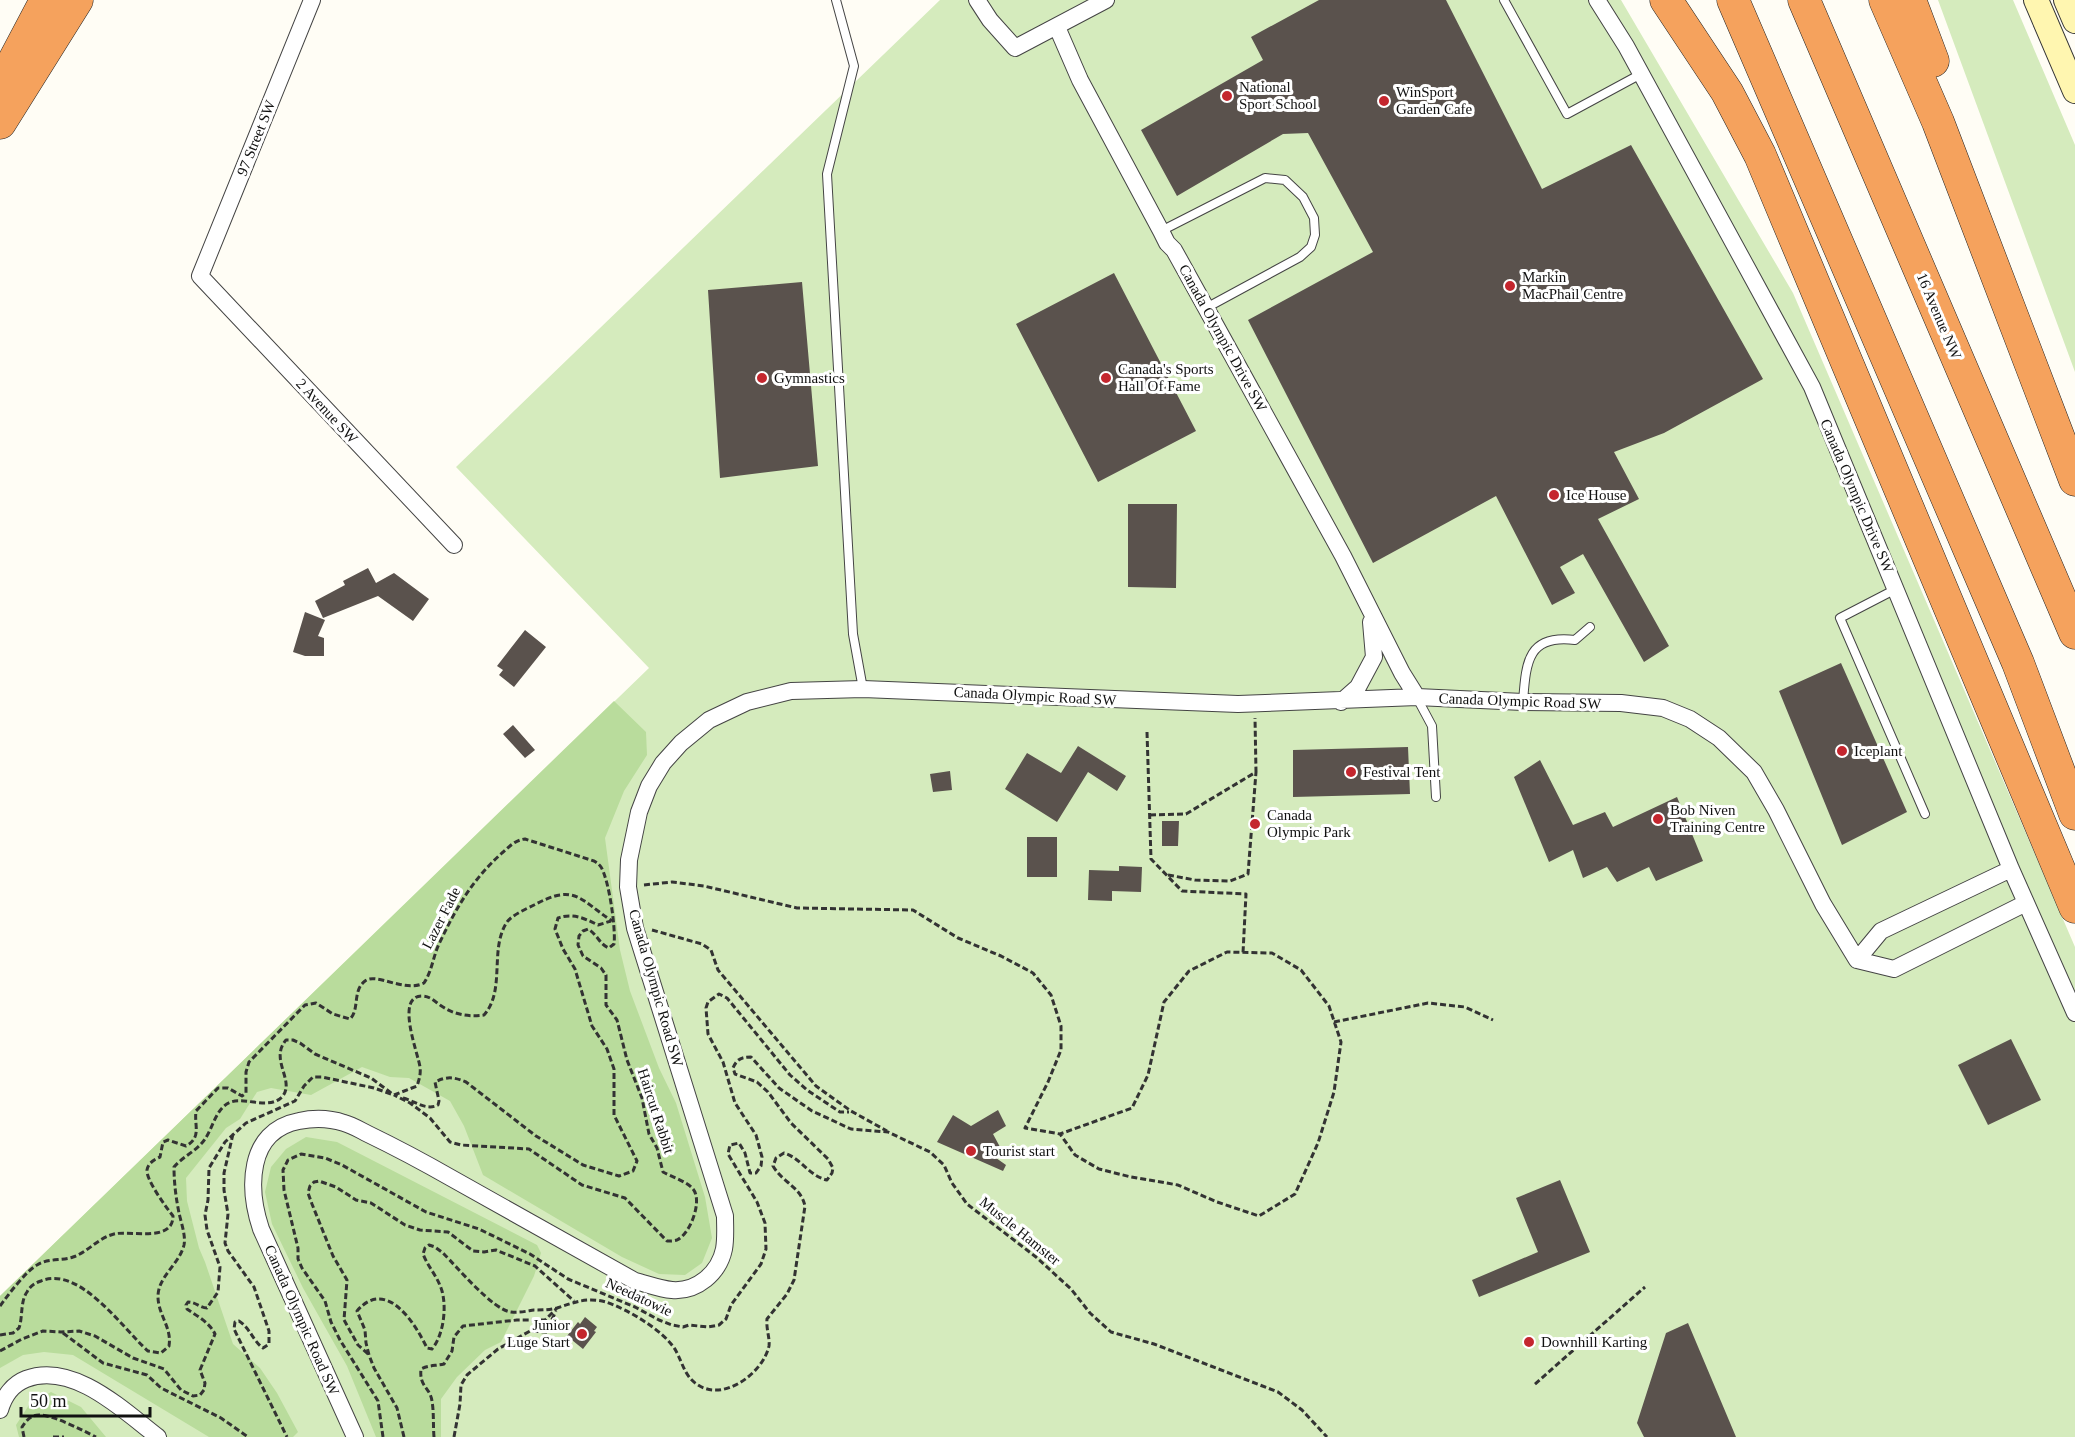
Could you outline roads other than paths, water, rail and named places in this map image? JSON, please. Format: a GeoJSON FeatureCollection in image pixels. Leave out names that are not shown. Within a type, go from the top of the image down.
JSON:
{"type":"FeatureCollection","features":[{"type":"Feature","properties":{"kind":"highway"},"geometry":{"type":"LineString","coordinates":[[0,87],[46,0]]}},
{"type":"Feature","properties":{"kind":"highway"},"geometry":{"type":"LineString","coordinates":[[0,123],[77,0]]}},
{"type":"Feature","properties":{"kind":"highway"},"geometry":{"type":"LineString","coordinates":[[1666,0],[1727,92],[1760,154],[2075,907]]}},
{"type":"Feature","properties":{"kind":"highway"},"geometry":{"type":"LineString","coordinates":[[1733,0],[2018,663],[2075,814]]}},
{"type":"Feature","properties":{"kind":"highway","name":"16 Avenue NW"},"geometry":{"type":"LineString","coordinates":[[1804,0],[2075,633]]}},
{"type":"Feature","properties":{"kind":"highway"},"geometry":{"type":"LineString","coordinates":[[1885,0],[1938,122],[2075,480]]}},
{"type":"Feature","properties":{"kind":"highway"},"geometry":{"type":"LineString","coordinates":[[1910,0],[1933,63],[1938,122]]}},
{"type":"Feature","properties":{"kind":"highway"},"geometry":{"type":"LineString","coordinates":[[2018,663],[2075,765]]}},
{"type":"Feature","properties":{"kind":"street","name":"97 Street SW"},"geometry":{"type":"LineString","coordinates":[[200,276],[312,0]]}},
{"type":"Feature","properties":{"kind":"street"},"geometry":{"type":"LineString","coordinates":[[977,0],[990,20],[1015,48],[1106,0]]}},
{"type":"Feature","properties":{"kind":"street","name":"Canada Olympic Drive SW"},"geometry":{"type":"LineString","coordinates":[[1597,0],[1641,74],[1812,387],[2011,869],[2075,1013]]}},
{"type":"Feature","properties":{"kind":"street"},"geometry":{"type":"LineString","coordinates":[[2036,0],[2075,91]]}},
{"type":"Feature","properties":{"kind":"street"},"geometry":{"type":"LineString","coordinates":[[2066,0],[2075,21]]}},
{"type":"Feature","properties":{"kind":"street","name":"Canada Olympic Drive SW"},"geometry":{"type":"LineString","coordinates":[[1057,27],[1080,80],[1167,243],[1174,250],[1343,556],[1370,612],[1417,698]]}},
{"type":"Feature","properties":{"kind":"street","name":"2 Avenue SW"},"geometry":{"type":"LineString","coordinates":[[200,276],[454,545]]}},
{"type":"Feature","properties":{"kind":"street"},"geometry":{"type":"LineString","coordinates":[[1341,702],[1358,687],[1374,657],[1370,612]]}},
{"type":"Feature","properties":{"kind":"street","name":"Canada Olympic Road SW"},"geometry":{"type":"LineString","coordinates":[[355,1437],[255,1211],[252,1178],[260,1150],[269,1137],[292,1122],[326,1119],[344,1123],[396,1147],[636,1281],[672,1290],[692,1288],[711,1274],[717,1265],[724,1249],[725,1216],[635,928],[628,887],[629,860],[639,812],[649,786],[663,763],[681,743],[709,720],[747,702],[791,691],[863,689],[1254,704],[1417,698],[1621,703],[1663,708],[1690,719],[1719,738],[1754,772],[1776,810],[1823,904],[1857,960]]}},
{"type":"Feature","properties":{"kind":"street"},"geometry":{"type":"LineString","coordinates":[[2011,869],[1881,931],[1857,960],[1894,969],[2026,903]]}},
{"type":"Feature","properties":{"kind":"street"},"geometry":{"type":"LineString","coordinates":[[0,1410],[8,1393],[22,1381],[45,1375],[59,1376],[85,1385],[158,1437]]}},
{"type":"Feature","properties":{"kind":"lane"},"geometry":{"type":"LineString","coordinates":[[836,0],[854,66],[827,174],[853,634],[863,689]]}},
{"type":"Feature","properties":{"kind":"lane"},"geometry":{"type":"LineString","coordinates":[[1504,0],[1568,114],[1641,74]]}},
{"type":"Feature","properties":{"kind":"lane"},"geometry":{"type":"LineString","coordinates":[[1161,231],[1265,178],[1285,180],[1303,197],[1314,218],[1315,235],[1311,247],[1300,257],[1206,308]]}},
{"type":"Feature","properties":{"kind":"lane"},"geometry":{"type":"LineString","coordinates":[[1896,589],[1840,618],[1924,814]]}},
{"type":"Feature","properties":{"kind":"lane"},"geometry":{"type":"LineString","coordinates":[[1524,702],[1528,662],[1542,643],[1558,638],[1575,640],[1590,627]]}},
{"type":"Feature","properties":{"kind":"lane"},"geometry":{"type":"LineString","coordinates":[[1417,698],[1432,726],[1436,797]]}},
{"type":"Feature","properties":{"kind":"place","name":"National Sport School"},"geometry":{"type":"Point","coordinates":[1227,96]}},
{"type":"Feature","properties":{"kind":"place","name":"WinSport Garden Cafe"},"geometry":{"type":"Point","coordinates":[1384,101]}},
{"type":"Feature","properties":{"kind":"place","name":"Markin MacPhail Centre"},"geometry":{"type":"Point","coordinates":[1510,286]}},
{"type":"Feature","properties":{"kind":"place","name":"Gymnastics"},"geometry":{"type":"Point","coordinates":[762,378]}},
{"type":"Feature","properties":{"kind":"place","name":"Canada's Sports Hall Of Fame"},"geometry":{"type":"Point","coordinates":[1106,378]}},
{"type":"Feature","properties":{"kind":"place","name":"Ice House"},"geometry":{"type":"Point","coordinates":[1554,495]}},
{"type":"Feature","properties":{"kind":"place","name":"Iceplant"},"geometry":{"type":"Point","coordinates":[1842,751]}},
{"type":"Feature","properties":{"kind":"place","name":"Festival Tent"},"geometry":{"type":"Point","coordinates":[1351,772]}},
{"type":"Feature","properties":{"kind":"place","name":"Bob Niven Training Centre"},"geometry":{"type":"Point","coordinates":[1658,819]}},
{"type":"Feature","properties":{"kind":"place","name":"Canada Olympic Park"},"geometry":{"type":"Point","coordinates":[1255,824]}},
{"type":"Feature","properties":{"kind":"place","name":"Tourist start"},"geometry":{"type":"Point","coordinates":[971,1151]}},
{"type":"Feature","properties":{"kind":"place","name":"Junior Luge Start"},"geometry":{"type":"Point","coordinates":[582,1334]}},
{"type":"Feature","properties":{"kind":"place","name":"Downhill Karting"},"geometry":{"type":"Point","coordinates":[1529,1342]}}]}
